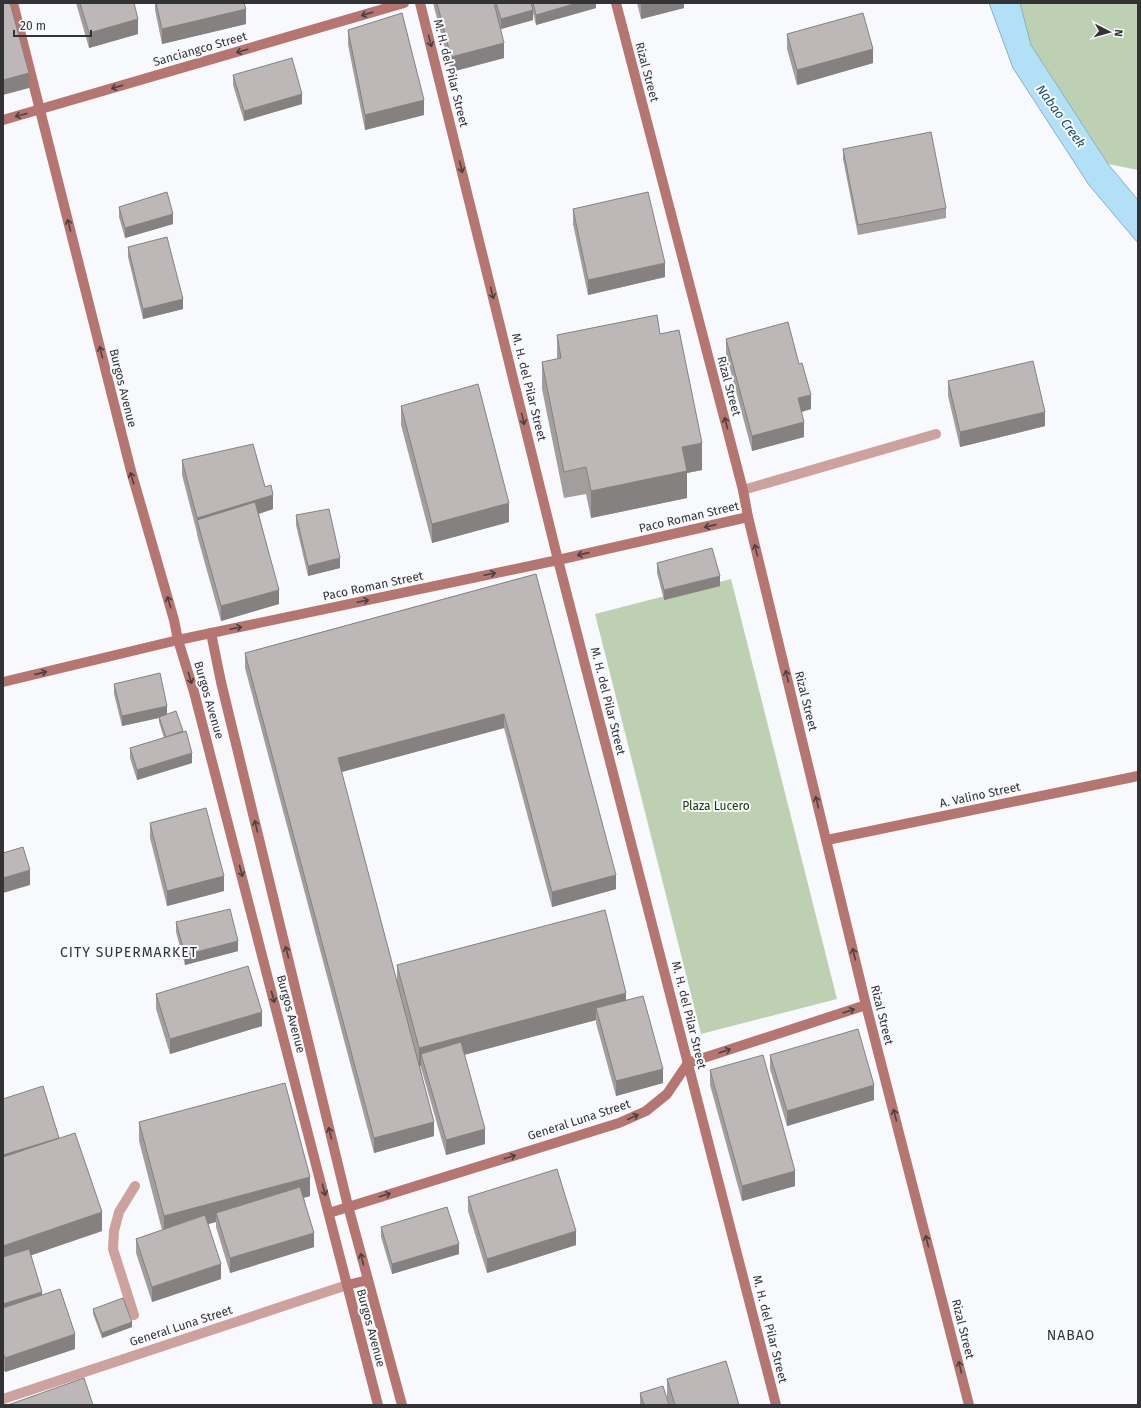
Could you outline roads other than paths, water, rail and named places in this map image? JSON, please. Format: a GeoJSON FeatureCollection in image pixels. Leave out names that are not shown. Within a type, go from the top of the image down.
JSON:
{"type":"FeatureCollection","features":[{"type":"Feature","properties":{"kind":"street","name":"Burgos Avenue"},"geometry":{"type":"LineString","coordinates":[[13,3],[131,471],[194,692],[330,1212],[378,1405]]}},
{"type":"Feature","properties":{"kind":"street","name":"Sanciangco Street"},"geometry":{"type":"LineString","coordinates":[[3,120],[404,3]]}},
{"type":"Feature","properties":{"kind":"street","name":"M. H. del Pilar Street"},"geometry":{"type":"LineString","coordinates":[[420,3],[558,560],[776,1405]]}},
{"type":"Feature","properties":{"kind":"street","name":"Rizal Street"},"geometry":{"type":"LineString","coordinates":[[616,3],[743,490],[748,517],[866,1005],[969,1405]]}},
{"type":"Feature","properties":{"kind":"street"},"geometry":{"type":"LineString","coordinates":[[743,490],[936,434]]}},
{"type":"Feature","properties":{"kind":"street","name":"Paco Roman Street"},"geometry":{"type":"LineString","coordinates":[[3,682],[178,640],[558,560],[748,517]]}},
{"type":"Feature","properties":{"kind":"street","name":"Burgos Avenue"},"geometry":{"type":"LineString","coordinates":[[211,633],[223,690],[348,1206],[402,1405]]}},
{"type":"Feature","properties":{"kind":"street","name":"A. Valino Street"},"geometry":{"type":"LineString","coordinates":[[827,840],[1138,776]]}},
{"type":"Feature","properties":{"kind":"street"},"geometry":{"type":"LineString","coordinates":[[688,1063],[866,1005]]}},
{"type":"Feature","properties":{"kind":"street","name":"General Luna Street"},"geometry":{"type":"LineString","coordinates":[[330,1212],[619,1123],[646,1111],[667,1094],[688,1063]]}},
{"type":"Feature","properties":{"kind":"street"},"geometry":{"type":"LineString","coordinates":[[134,1315],[113,1249],[114,1231],[119,1212],[135,1186]]}},
{"type":"Feature","properties":{"kind":"street","name":"General Luna Street"},"geometry":{"type":"LineString","coordinates":[[3,1399],[347,1285],[368,1280]]}},
{"type":"Feature","properties":{"kind":"water","name":"Nabao Creek"},"geometry":{"type":"Polygon","coordinates":[[[989,3],[1020,3],[1031,45],[1108,164],[1138,200],[1138,243],[1089,185],[1013,68],[989,3]]]}},
{"type":"Feature","properties":{"kind":"district","name":"CITY SUPERMARKET"},"geometry":{"type":"Point","coordinates":[129,952]}},
{"type":"Feature","properties":{"kind":"district","name":"NABAO"},"geometry":{"type":"Point","coordinates":[1071,1335]}},
{"type":"Feature","properties":{"kind":"park label","name":"Plaza Lucero"},"geometry":{"type":"Point","coordinates":[716,806]}}]}
